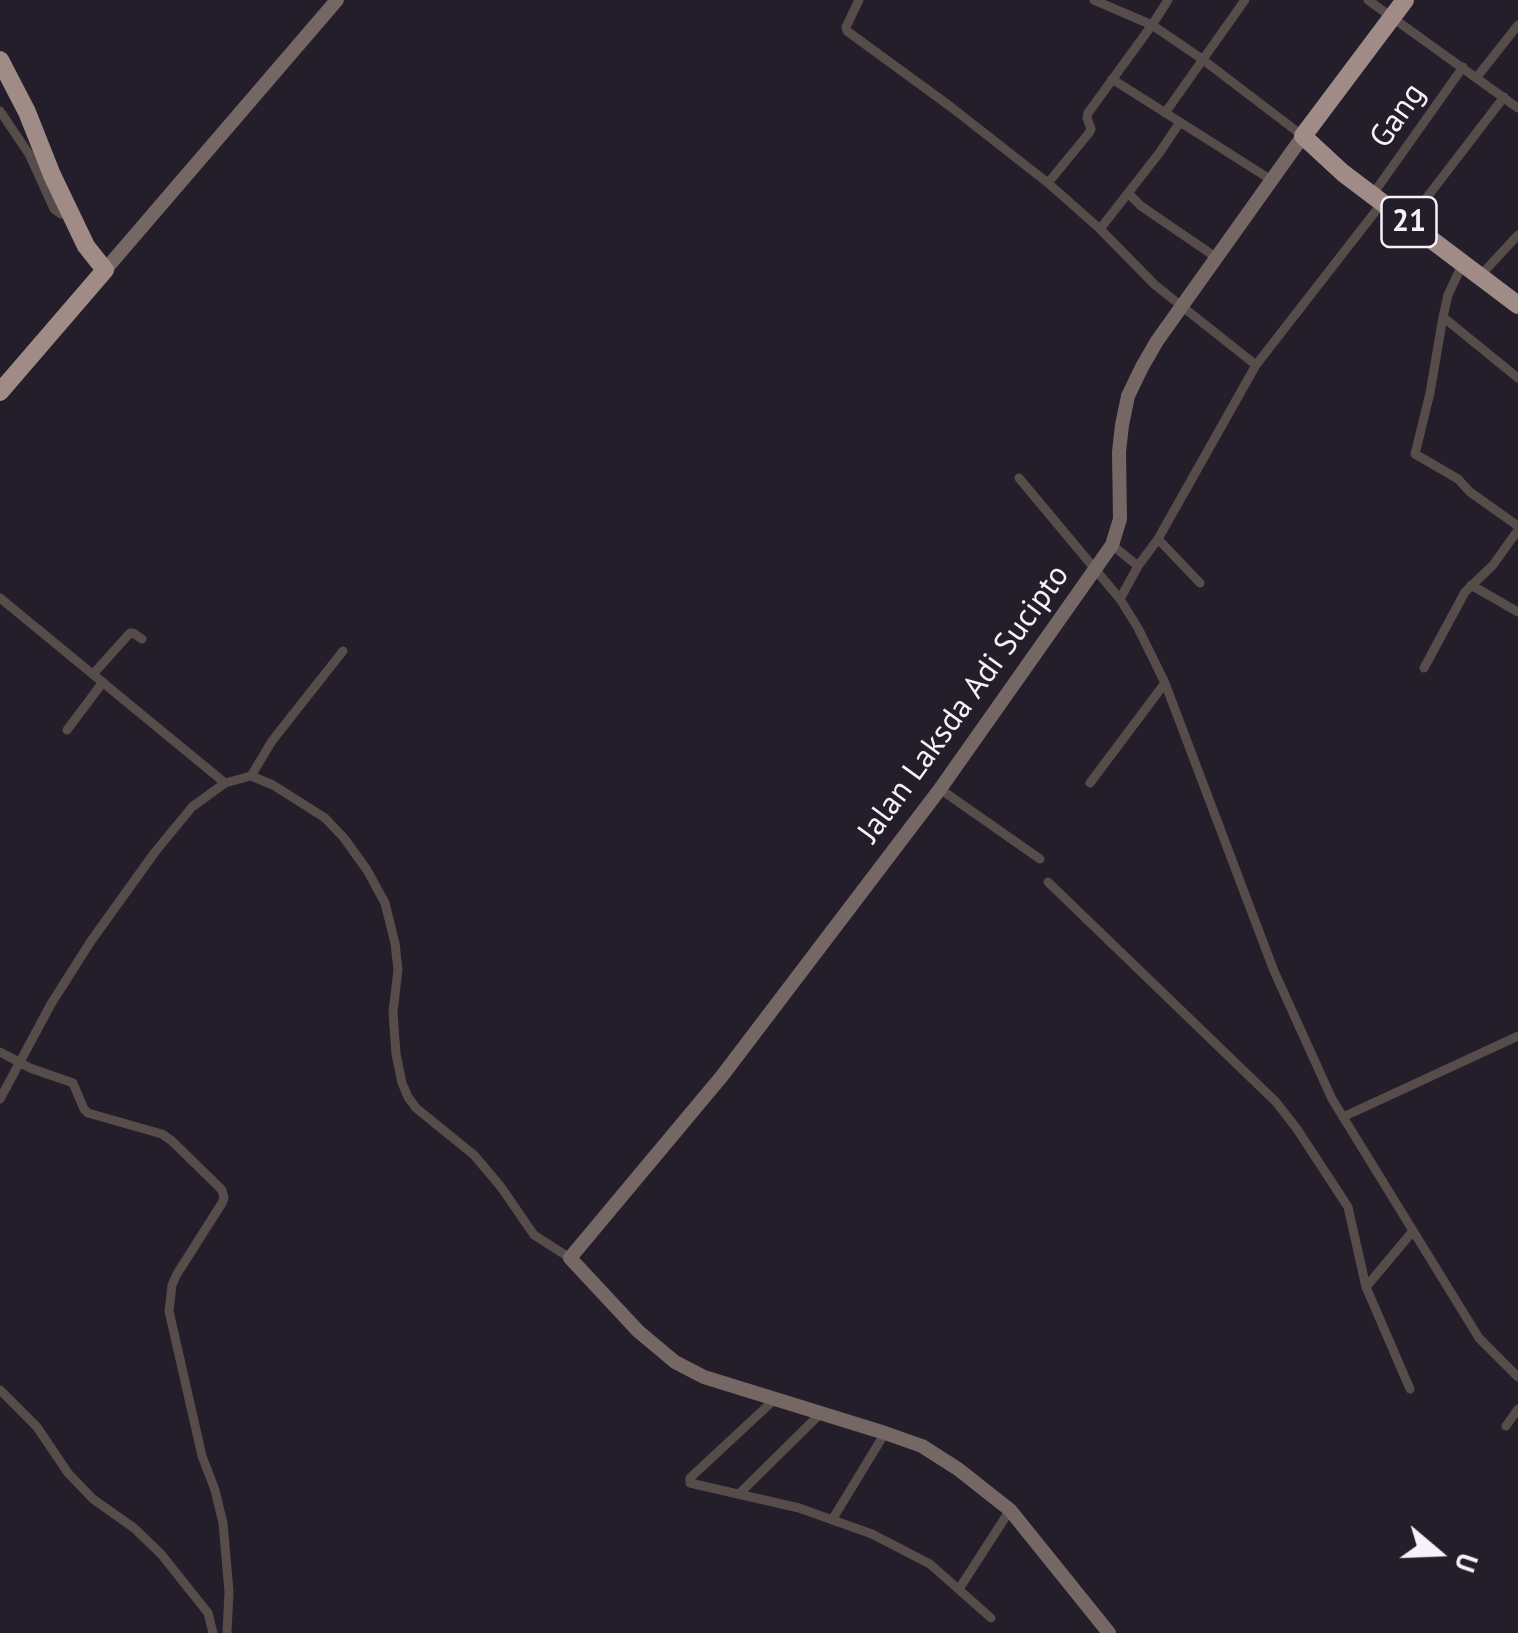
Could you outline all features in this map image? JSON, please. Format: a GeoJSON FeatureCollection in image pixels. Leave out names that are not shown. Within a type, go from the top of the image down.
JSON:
{"type":"FeatureCollection","features":[{"type":"Feature","properties":{"kind":"highway"},"geometry":{"type":"LineString","coordinates":[[1303,136],[1405,0]]}},
{"type":"Feature","properties":{"kind":"highway"},"geometry":{"type":"LineString","coordinates":[[0,60],[65,212],[88,288]]}},
{"type":"Feature","properties":{"kind":"highway","name":"21"},"geometry":{"type":"LineString","coordinates":[[1303,136],[1343,173],[1518,305]]}},
{"type":"Feature","properties":{"kind":"highway"},"geometry":{"type":"LineString","coordinates":[[0,392],[105,270],[65,212]]}},
{"type":"Feature","properties":{"kind":"street"},"geometry":{"type":"LineString","coordinates":[[105,270],[336,0]]}},
{"type":"Feature","properties":{"kind":"street"},"geometry":{"type":"LineString","coordinates":[[859,0],[847,31],[1048,184],[1100,229],[1155,286],[1256,365]]}},
{"type":"Feature","properties":{"kind":"street"},"geometry":{"type":"LineString","coordinates":[[1094,0],[1152,25],[1202,58],[1303,136]]}},
{"type":"Feature","properties":{"kind":"street"},"geometry":{"type":"LineString","coordinates":[[1048,184],[1089,133],[1088,113],[1168,0]]}},
{"type":"Feature","properties":{"kind":"street"},"geometry":{"type":"LineString","coordinates":[[1165,113],[1245,0]]}},
{"type":"Feature","properties":{"kind":"street","name":"Gang"},"geometry":{"type":"LineString","coordinates":[[1368,0],[1510,102]]}},
{"type":"Feature","properties":{"kind":"street","name":"Gang"},"geometry":{"type":"LineString","coordinates":[[1477,77],[1518,26]]}},
{"type":"Feature","properties":{"kind":"street","name":"Gang"},"geometry":{"type":"LineString","coordinates":[[1120,599],[1256,365],[1378,198],[1463,67]]}},
{"type":"Feature","properties":{"kind":"street"},"geometry":{"type":"LineString","coordinates":[[1112,79],[1273,180]]}},
{"type":"Feature","properties":{"kind":"street"},"geometry":{"type":"LineString","coordinates":[[1408,222],[1518,92]]}},
{"type":"Feature","properties":{"kind":"street"},"geometry":{"type":"LineString","coordinates":[[0,111],[30,154],[49,202],[58,214],[65,212]]}},
{"type":"Feature","properties":{"kind":"street"},"geometry":{"type":"LineString","coordinates":[[1100,229],[1180,122]]}},
{"type":"Feature","properties":{"kind":"street","name":"Jalan Laksda Adi Sucipto"},"geometry":{"type":"LineString","coordinates":[[570,1258],[722,1076],[940,789],[1112,545],[1120,518],[1119,452],[1128,396],[1157,342],[1303,136]]}},
{"type":"Feature","properties":{"kind":"street"},"geometry":{"type":"LineString","coordinates":[[1128,194],[1216,258]]}},
{"type":"Feature","properties":{"kind":"street"},"geometry":{"type":"LineString","coordinates":[[1480,276],[1518,235]]}},
{"type":"Feature","properties":{"kind":"street"},"geometry":{"type":"LineString","coordinates":[[1424,668],[1472,585],[1493,565],[1518,528],[1470,492],[1458,478],[1416,455],[1442,317],[1463,263]]}},
{"type":"Feature","properties":{"kind":"street"},"geometry":{"type":"LineString","coordinates":[[1442,317],[1518,378]]}},
{"type":"Feature","properties":{"kind":"street"},"geometry":{"type":"LineString","coordinates":[[1019,478],[1120,599],[1138,628],[1165,683],[1274,971],[1332,1099],[1480,1338],[1518,1377]]}},
{"type":"Feature","properties":{"kind":"street"},"geometry":{"type":"LineString","coordinates":[[1158,539],[1200,582]]}},
{"type":"Feature","properties":{"kind":"street"},"geometry":{"type":"LineString","coordinates":[[1112,545],[1138,566]]}},
{"type":"Feature","properties":{"kind":"street"},"geometry":{"type":"LineString","coordinates":[[1472,585],[1518,612]]}},
{"type":"Feature","properties":{"kind":"street"},"geometry":{"type":"LineString","coordinates":[[0,598],[225,783]]}},
{"type":"Feature","properties":{"kind":"street"},"geometry":{"type":"LineString","coordinates":[[94,674],[130,634],[142,639]]}},
{"type":"Feature","properties":{"kind":"street"},"geometry":{"type":"LineString","coordinates":[[251,776],[272,740],[343,651]]}},
{"type":"Feature","properties":{"kind":"street"},"geometry":{"type":"LineString","coordinates":[[67,730],[103,682]]}},
{"type":"Feature","properties":{"kind":"street"},"geometry":{"type":"LineString","coordinates":[[1090,783],[1165,683]]}},
{"type":"Feature","properties":{"kind":"street"},"geometry":{"type":"LineString","coordinates":[[0,1100],[51,1004],[91,940],[192,807],[225,783],[251,776],[273,784],[325,818],[344,838],[385,903],[398,970],[393,1012],[396,1054],[408,1097],[474,1155],[534,1235],[570,1258],[638,1331],[675,1362],[704,1377],[885,1432],[922,1446],[958,1469],[1010,1510],[1109,1633]]}},
{"type":"Feature","properties":{"kind":"street"},"geometry":{"type":"LineString","coordinates":[[940,789],[1040,859]]}},
{"type":"Feature","properties":{"kind":"street"},"geometry":{"type":"LineString","coordinates":[[1048,882],[1276,1102],[1297,1129],[1348,1207],[1366,1287],[1410,1389]]}},
{"type":"Feature","properties":{"kind":"street"},"geometry":{"type":"LineString","coordinates":[[1343,1117],[1518,1036]]}},
{"type":"Feature","properties":{"kind":"street"},"geometry":{"type":"LineString","coordinates":[[0,1052],[73,1083],[88,1113],[162,1134],[222,1190],[222,1203],[176,1274],[168,1311],[202,1456],[223,1523],[228,1564],[227,1633]]}},
{"type":"Feature","properties":{"kind":"street"},"geometry":{"type":"LineString","coordinates":[[1366,1287],[1413,1230]]}},
{"type":"Feature","properties":{"kind":"street"},"geometry":{"type":"LineString","coordinates":[[0,1390],[37,1427],[68,1472],[93,1499],[134,1528],[161,1554],[208,1612],[214,1633]]}},
{"type":"Feature","properties":{"kind":"street"},"geometry":{"type":"LineString","coordinates":[[775,1398],[688,1480],[799,1508],[872,1534],[930,1564],[992,1618]]}},
{"type":"Feature","properties":{"kind":"street"},"geometry":{"type":"LineString","coordinates":[[1506,1426],[1518,1409]]}},
{"type":"Feature","properties":{"kind":"street"},"geometry":{"type":"LineString","coordinates":[[740,1492],[821,1412]]}},
{"type":"Feature","properties":{"kind":"street"},"geometry":{"type":"LineString","coordinates":[[832,1520],[885,1432]]}},
{"type":"Feature","properties":{"kind":"street"},"geometry":{"type":"LineString","coordinates":[[959,1588],[1010,1510]]}}]}
